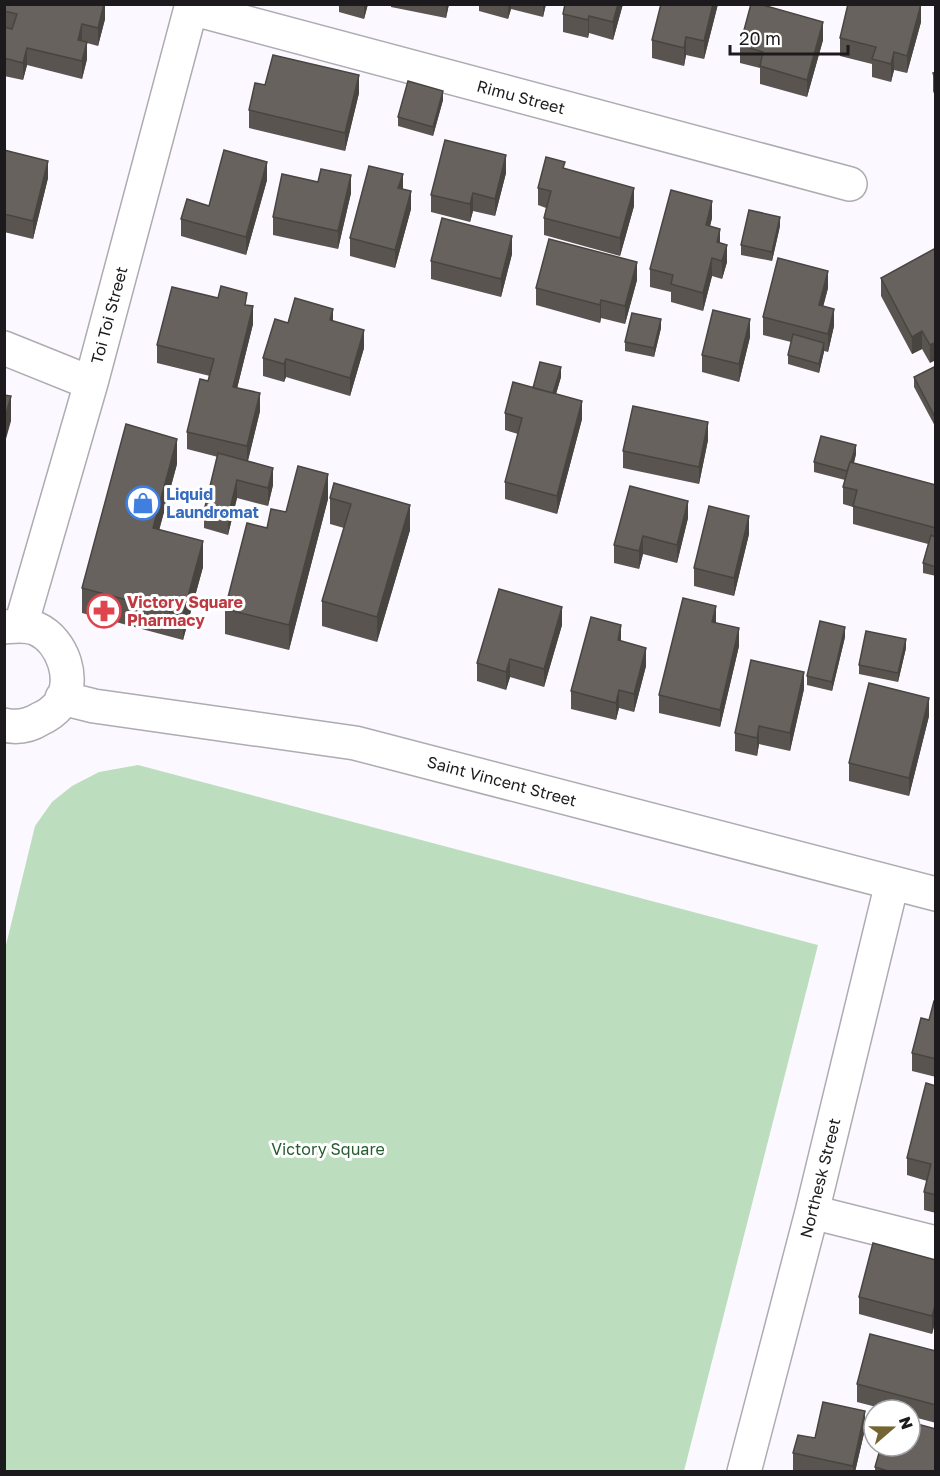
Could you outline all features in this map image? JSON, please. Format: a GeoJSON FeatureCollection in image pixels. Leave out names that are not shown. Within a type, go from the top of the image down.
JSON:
{"type":"FeatureCollection","features":[{"type":"Feature","properties":{"kind":"street","name":"Rimu Street"},"geometry":{"type":"LineString","coordinates":[[192,6],[850,184]]}},
{"type":"Feature","properties":{"kind":"street","name":"Toi Toi Street"},"geometry":{"type":"LineString","coordinates":[[13,626],[91,383],[192,6]]}},
{"type":"Feature","properties":{"kind":"street"},"geometry":{"type":"LineString","coordinates":[[4,348],[91,383]]}},
{"type":"Feature","properties":{"kind":"street"},"geometry":{"type":"LineString","coordinates":[[4,725],[12,727],[32,724],[49,714],[58,706],[66,686],[64,659],[53,641],[37,629],[13,626]]}},
{"type":"Feature","properties":{"kind":"street","name":"Saint Vincent Street"},"geometry":{"type":"LineString","coordinates":[[62,698],[94,706],[355,743],[936,894]]}},
{"type":"Feature","properties":{"kind":"street","name":"Northesk Street"},"geometry":{"type":"LineString","coordinates":[[744,1472],[812,1212],[892,883]]}},
{"type":"Feature","properties":{"kind":"street"},"geometry":{"type":"LineString","coordinates":[[812,1212],[936,1243]]}},
{"type":"Feature","properties":{"kind":"green space","name":"Victory Square"},"geometry":{"type":"Polygon","coordinates":[[[138,765],[818,945],[684,1471],[5,1471],[5,949],[35,826],[52,802],[72,786],[99,772],[138,765]]]}},
{"type":"Feature","properties":{"kind":"building"},"geometry":{"type":"Polygon","coordinates":[[[4,4],[104,4],[98,28],[82,24],[78,40],[87,42],[82,61],[27,48],[23,63],[4,58],[4,27],[12,29],[17,14],[4,11],[4,4]]]}},
{"type":"Feature","properties":{"kind":"building"},"geometry":{"type":"Polygon","coordinates":[[[565,4],[618,4],[613,22],[589,16],[588,20],[563,14],[565,4]]]}},
{"type":"Feature","properties":{"kind":"building"},"geometry":{"type":"Polygon","coordinates":[[[661,4],[713,4],[704,41],[686,37],[684,48],[652,40],[661,4]]]}},
{"type":"Feature","properties":{"kind":"building"},"geometry":{"type":"Polygon","coordinates":[[[751,4],[759,4],[823,22],[807,80],[760,66],[763,52],[740,45],[751,4]]]}},
{"type":"Feature","properties":{"kind":"building"},"geometry":{"type":"Polygon","coordinates":[[[848,4],[921,4],[907,56],[894,52],[891,64],[872,59],[876,47],[840,38],[848,4]]]}},
{"type":"Feature","properties":{"kind":"building"},"geometry":{"type":"Polygon","coordinates":[[[273,55],[359,75],[345,133],[249,110],[255,83],[265,85],[273,55]]]}},
{"type":"Feature","properties":{"kind":"building"},"geometry":{"type":"Polygon","coordinates":[[[408,81],[443,91],[433,127],[398,117],[408,81]]]}},
{"type":"Feature","properties":{"kind":"building"},"geometry":{"type":"Polygon","coordinates":[[[445,140],[506,155],[495,199],[473,193],[470,204],[431,195],[445,140]]]}},
{"type":"Feature","properties":{"kind":"building"},"geometry":{"type":"Polygon","coordinates":[[[4,150],[48,161],[33,221],[4,214],[4,150]]]}},
{"type":"Feature","properties":{"kind":"building"},"geometry":{"type":"Polygon","coordinates":[[[224,150],[267,162],[246,237],[181,219],[187,199],[209,206],[224,150]]]}},
{"type":"Feature","properties":{"kind":"building"},"geometry":{"type":"Polygon","coordinates":[[[546,157],[565,162],[563,168],[634,188],[620,238],[544,218],[551,191],[538,188],[546,157]]]}},
{"type":"Feature","properties":{"kind":"building"},"geometry":{"type":"Polygon","coordinates":[[[369,166],[403,174],[398,188],[411,191],[395,250],[350,238],[369,166]]]}},
{"type":"Feature","properties":{"kind":"building"},"geometry":{"type":"Polygon","coordinates":[[[321,169],[351,175],[338,231],[273,217],[282,174],[318,182],[321,169]]]}},
{"type":"Feature","properties":{"kind":"building"},"geometry":{"type":"Polygon","coordinates":[[[671,190],[712,201],[706,225],[720,229],[717,242],[727,245],[722,261],[712,258],[703,293],[671,284],[673,275],[650,269],[671,190]]]}},
{"type":"Feature","properties":{"kind":"building"},"geometry":{"type":"Polygon","coordinates":[[[749,210],[780,217],[772,252],[741,245],[749,210]]]}},
{"type":"Feature","properties":{"kind":"building"},"geometry":{"type":"Polygon","coordinates":[[[442,218],[512,236],[501,279],[431,261],[442,218]]]}},
{"type":"Feature","properties":{"kind":"building"},"geometry":{"type":"Polygon","coordinates":[[[549,239],[637,262],[625,306],[601,300],[600,305],[536,288],[549,239]]]}},
{"type":"Feature","properties":{"kind":"building"},"geometry":{"type":"Polygon","coordinates":[[[934,249],[936,253],[936,342],[930,345],[922,331],[912,337],[881,278],[934,249]]]}},
{"type":"Feature","properties":{"kind":"building"},"geometry":{"type":"Polygon","coordinates":[[[778,258],[828,271],[819,305],[834,309],[828,334],[763,317],[778,258]]]}},
{"type":"Feature","properties":{"kind":"building"},"geometry":{"type":"Polygon","coordinates":[[[221,286],[247,293],[245,305],[253,306],[233,387],[260,393],[247,446],[187,432],[200,379],[208,381],[214,359],[157,345],[172,287],[218,298],[221,286]]]}},
{"type":"Feature","properties":{"kind":"building"},"geometry":{"type":"Polygon","coordinates":[[[295,298],[333,309],[330,320],[364,330],[350,378],[286,359],[284,364],[263,358],[275,319],[288,323],[295,298]]]}},
{"type":"Feature","properties":{"kind":"building"},"geometry":{"type":"Polygon","coordinates":[[[713,310],[750,319],[739,364],[702,355],[713,310]]]}},
{"type":"Feature","properties":{"kind":"building"},"geometry":{"type":"Polygon","coordinates":[[[632,313],[661,319],[654,348],[625,342],[632,313]]]}},
{"type":"Feature","properties":{"kind":"building"},"geometry":{"type":"Polygon","coordinates":[[[793,334],[824,343],[819,364],[788,355],[793,334]]]}},
{"type":"Feature","properties":{"kind":"building"},"geometry":{"type":"Polygon","coordinates":[[[540,362],[561,367],[553,393],[533,388],[540,362]]]}},
{"type":"Feature","properties":{"kind":"building"},"geometry":{"type":"Polygon","coordinates":[[[936,366],[936,419],[914,377],[936,366]]]}},
{"type":"Feature","properties":{"kind":"building"},"geometry":{"type":"Polygon","coordinates":[[[513,382],[582,401],[557,496],[505,482],[522,418],[505,413],[513,382]]]}},
{"type":"Feature","properties":{"kind":"building"},"geometry":{"type":"Polygon","coordinates":[[[4,395],[11,396],[4,421],[4,395]]]}},
{"type":"Feature","properties":{"kind":"building"},"geometry":{"type":"Polygon","coordinates":[[[633,406],[708,422],[699,467],[623,451],[633,406]]]}},
{"type":"Feature","properties":{"kind":"building"},"geometry":{"type":"Polygon","coordinates":[[[126,424],[177,439],[153,528],[203,541],[183,615],[82,588],[126,424]]]}},
{"type":"Feature","properties":{"kind":"building"},"geometry":{"type":"Polygon","coordinates":[[[821,436],[856,445],[847,471],[814,462],[821,436]]]}},
{"type":"Feature","properties":{"kind":"building"},"geometry":{"type":"Polygon","coordinates":[[[218,453],[273,468],[268,488],[237,480],[228,517],[204,511],[218,453]]]}},
{"type":"Feature","properties":{"kind":"building"},"geometry":{"type":"Polygon","coordinates":[[[850,462],[936,485],[936,528],[853,506],[857,490],[843,487],[850,462]]]}},
{"type":"Feature","properties":{"kind":"building"},"geometry":{"type":"Polygon","coordinates":[[[298,466],[328,474],[289,625],[225,609],[247,523],[267,528],[271,509],[286,512],[298,466]]]}},
{"type":"Feature","properties":{"kind":"building"},"geometry":{"type":"Polygon","coordinates":[[[334,483],[410,505],[377,617],[322,601],[351,504],[330,498],[334,483]]]}},
{"type":"Feature","properties":{"kind":"building"},"geometry":{"type":"Polygon","coordinates":[[[630,486],[688,501],[677,545],[643,536],[639,551],[614,545],[630,486]]]}},
{"type":"Feature","properties":{"kind":"building"},"geometry":{"type":"Polygon","coordinates":[[[709,506],[749,516],[734,578],[694,568],[709,506]]]}},
{"type":"Feature","properties":{"kind":"building"},"geometry":{"type":"Polygon","coordinates":[[[931,535],[936,537],[936,567],[923,563],[931,535]]]}},
{"type":"Feature","properties":{"kind":"building"},"geometry":{"type":"Polygon","coordinates":[[[499,589],[562,607],[544,669],[510,659],[506,672],[477,663],[499,589]]]}},
{"type":"Feature","properties":{"kind":"building"},"geometry":{"type":"Polygon","coordinates":[[[683,598],[716,606],[712,622],[739,628],[720,710],[659,695],[683,598]]]}},
{"type":"Feature","properties":{"kind":"building"},"geometry":{"type":"Polygon","coordinates":[[[591,617],[621,625],[618,640],[646,648],[634,694],[619,690],[616,703],[571,691],[591,617]]]}},
{"type":"Feature","properties":{"kind":"building"},"geometry":{"type":"Polygon","coordinates":[[[820,621],[845,627],[832,682],[807,676],[820,621]]]}},
{"type":"Feature","properties":{"kind":"building"},"geometry":{"type":"Polygon","coordinates":[[[866,631],[906,639],[898,673],[859,665],[866,631]]]}},
{"type":"Feature","properties":{"kind":"building"},"geometry":{"type":"Polygon","coordinates":[[[751,660],[804,672],[790,733],[759,726],[757,738],[735,733],[751,660]]]}},
{"type":"Feature","properties":{"kind":"building"},"geometry":{"type":"Polygon","coordinates":[[[869,683],[929,698],[909,778],[849,763],[869,683]]]}},
{"type":"Feature","properties":{"kind":"building"},"geometry":{"type":"Polygon","coordinates":[[[934,1001],[936,1001],[936,1059],[912,1053],[921,1018],[929,1020],[934,1001]]]}},
{"type":"Feature","properties":{"kind":"building"},"geometry":{"type":"Polygon","coordinates":[[[926,1083],[936,1086],[936,1195],[924,1192],[931,1164],[907,1158],[926,1083]]]}},
{"type":"Feature","properties":{"kind":"building"},"geometry":{"type":"Polygon","coordinates":[[[873,1243],[936,1260],[936,1302],[932,1316],[859,1297],[873,1243]]]}},
{"type":"Feature","properties":{"kind":"building"},"geometry":{"type":"Polygon","coordinates":[[[870,1334],[936,1351],[936,1405],[922,1401],[922,1398],[910,1398],[857,1384],[870,1334]]]}},
{"type":"Feature","properties":{"kind":"building"},"geometry":{"type":"Polygon","coordinates":[[[823,1402],[862,1410],[862,1425],[853,1466],[793,1453],[798,1435],[815,1438],[823,1402]]]}},
{"type":"Feature","properties":{"kind":"building"},"geometry":{"type":"Polygon","coordinates":[[[922,1425],[936,1429],[936,1472],[891,1472],[875,1467],[878,1458],[922,1458],[922,1425]]]}},
{"type":"Feature","properties":{"kind":"place","name":"Liquid Laundromat"},"geometry":{"type":"Point","coordinates":[143,503]}},
{"type":"Feature","properties":{"kind":"place","name":"Victory Square Pharmacy"},"geometry":{"type":"Point","coordinates":[104,611]}}]}
